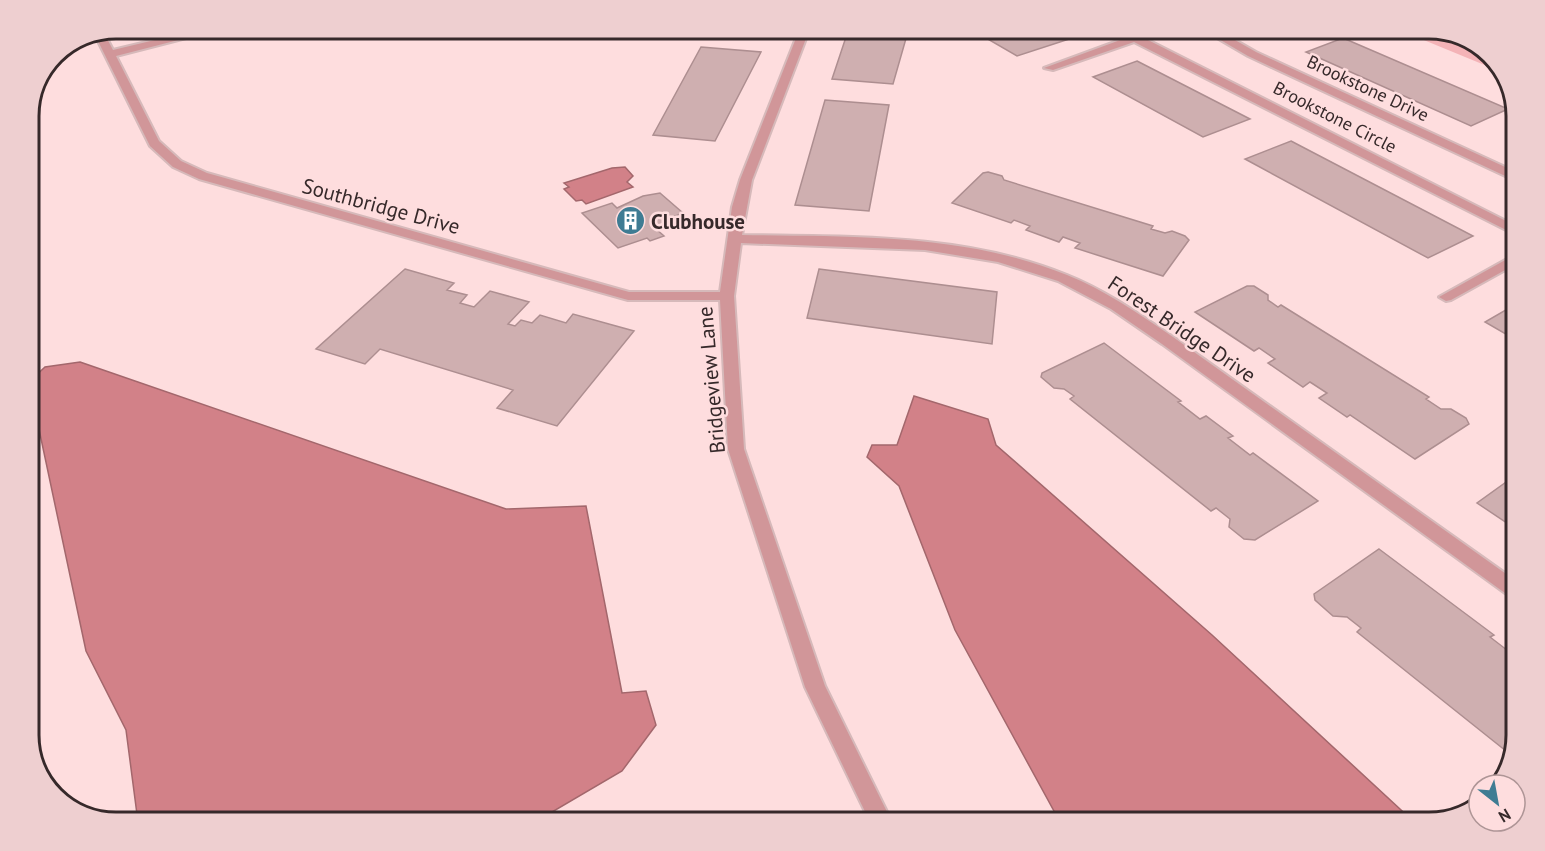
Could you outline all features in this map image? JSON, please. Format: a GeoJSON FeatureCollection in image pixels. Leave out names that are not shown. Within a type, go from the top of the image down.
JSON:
{"type":"FeatureCollection","features":[{"type":"Feature","properties":{"kind":"street"},"geometry":{"type":"LineString","coordinates":[[110,54],[173,39]]}},
{"type":"Feature","properties":{"kind":"street","name":"Bridgeview Lane"},"geometry":{"type":"LineString","coordinates":[[802,39],[746,180],[739,207],[727,296],[736,449],[815,687],[876,812]]}},
{"type":"Feature","properties":{"kind":"street"},"geometry":{"type":"LineString","coordinates":[[1049,68],[1132,39]]}},
{"type":"Feature","properties":{"kind":"street","name":"Brookstone Circle"},"geometry":{"type":"LineString","coordinates":[[1137,39],[1506,226]]}},
{"type":"Feature","properties":{"kind":"street","name":"Brookstone Drive"},"geometry":{"type":"LineString","coordinates":[[1226,39],[1291,73],[1506,172]]}},
{"type":"Feature","properties":{"kind":"street","name":"Southbridge Drive"},"geometry":{"type":"LineString","coordinates":[[103,40],[154,143],[177,164],[203,177],[628,296],[727,296]]}},
{"type":"Feature","properties":{"kind":"street","name":"Forest Bridge Drive"},"geometry":{"type":"LineString","coordinates":[[735,239],[926,246],[1036,268],[1068,281],[1137,320],[1506,584]]}},
{"type":"Feature","properties":{"kind":"street"},"geometry":{"type":"LineString","coordinates":[[1446,297],[1506,264]]}},
{"type":"Feature","properties":{"kind":"shaded area"},"geometry":{"type":"Polygon","coordinates":[[[1421,39],[1454,43],[1472,52],[1488,66],[1421,39]]]}},
{"type":"Feature","properties":{"kind":"shaded area"},"geometry":{"type":"Polygon","coordinates":[[[625,167],[633,176],[627,182],[633,187],[586,204],[582,200],[576,201],[564,189],[569,187],[564,183],[612,168],[625,167]]]}},
{"type":"Feature","properties":{"kind":"shaded area"},"geometry":{"type":"Polygon","coordinates":[[[80,362],[506,509],[586,506],[622,693],[646,691],[656,725],[622,771],[552,812],[137,812],[126,730],[86,651],[39,429],[39,373],[45,367],[80,362]]]}},
{"type":"Feature","properties":{"kind":"shaded area"},"geometry":{"type":"Polygon","coordinates":[[[914,396],[988,419],[996,445],[1212,635],[1403,812],[1055,812],[955,630],[899,486],[867,457],[872,445],[897,445],[914,396]]]}},
{"type":"Feature","properties":{"kind":"building"},"geometry":{"type":"Polygon","coordinates":[[[845,39],[906,39],[893,84],[832,79],[845,39]]]}},
{"type":"Feature","properties":{"kind":"building"},"geometry":{"type":"Polygon","coordinates":[[[988,39],[1069,39],[1017,56],[988,39]]]}},
{"type":"Feature","properties":{"kind":"building"},"geometry":{"type":"Polygon","coordinates":[[[1345,39],[1506,110],[1471,126],[1306,52],[1345,39]]]}},
{"type":"Feature","properties":{"kind":"building"},"geometry":{"type":"Polygon","coordinates":[[[701,47],[761,52],[715,141],[653,135],[701,47]]]}},
{"type":"Feature","properties":{"kind":"building"},"geometry":{"type":"Polygon","coordinates":[[[1137,61],[1250,119],[1203,137],[1093,77],[1137,61]]]}},
{"type":"Feature","properties":{"kind":"building"},"geometry":{"type":"Polygon","coordinates":[[[825,100],[889,105],[869,211],[795,205],[825,100]]]}},
{"type":"Feature","properties":{"kind":"building"},"geometry":{"type":"Polygon","coordinates":[[[1291,141],[1473,236],[1428,258],[1245,159],[1291,141]]]}},
{"type":"Feature","properties":{"kind":"building"},"geometry":{"type":"Polygon","coordinates":[[[983,173],[1002,176],[1004,180],[1153,226],[1151,229],[1165,233],[1172,231],[1189,240],[1163,276],[1075,248],[1080,243],[1063,237],[1059,242],[1026,230],[1030,226],[1014,220],[1011,223],[952,203],[983,173]]]}},
{"type":"Feature","properties":{"kind":"building","name":"Clubhouse"},"geometry":{"type":"Polygon","coordinates":[[[660,193],[683,213],[668,219],[672,223],[656,229],[664,236],[650,241],[647,238],[618,248],[582,213],[612,203],[617,208],[643,196],[660,193]]]}},
{"type":"Feature","properties":{"kind":"building"},"geometry":{"type":"Polygon","coordinates":[[[405,269],[454,283],[447,290],[467,295],[460,303],[474,307],[490,291],[529,302],[508,324],[515,326],[521,320],[532,323],[540,315],[566,323],[573,314],[634,331],[557,426],[497,408],[513,390],[380,349],[365,364],[316,349],[405,269]]]}},
{"type":"Feature","properties":{"kind":"building"},"geometry":{"type":"Polygon","coordinates":[[[819,269],[997,292],[992,344],[807,318],[819,269]]]}},
{"type":"Feature","properties":{"kind":"building"},"geometry":{"type":"Polygon","coordinates":[[[1247,286],[1254,286],[1268,295],[1268,300],[1278,307],[1281,305],[1429,397],[1426,399],[1441,409],[1451,409],[1466,418],[1469,424],[1415,459],[1350,415],[1347,417],[1319,398],[1327,393],[1310,382],[1303,387],[1268,363],[1275,359],[1259,348],[1254,351],[1195,312],[1247,286]]]}},
{"type":"Feature","properties":{"kind":"building"},"geometry":{"type":"Polygon","coordinates":[[[1506,310],[1506,334],[1485,322],[1506,310]]]}},
{"type":"Feature","properties":{"kind":"building"},"geometry":{"type":"Polygon","coordinates":[[[1104,343],[1181,401],[1178,402],[1200,419],[1206,416],[1233,436],[1228,438],[1250,455],[1253,453],[1318,501],[1255,540],[1244,539],[1229,527],[1230,519],[1216,508],[1211,511],[1070,399],[1074,396],[1064,389],[1054,388],[1041,377],[1042,373],[1104,343]]]}},
{"type":"Feature","properties":{"kind":"building"},"geometry":{"type":"Polygon","coordinates":[[[1506,482],[1506,522],[1477,503],[1506,482]]]}},
{"type":"Feature","properties":{"kind":"building"},"geometry":{"type":"Polygon","coordinates":[[[1379,549],[1494,635],[1490,637],[1506,649],[1505,750],[1357,632],[1361,628],[1347,617],[1333,616],[1315,600],[1314,594],[1379,549]]]}},
{"type":"Feature","properties":{"kind":"place","name":"Clubhouse"},"geometry":{"type":"Point","coordinates":[630,221]}}]}
